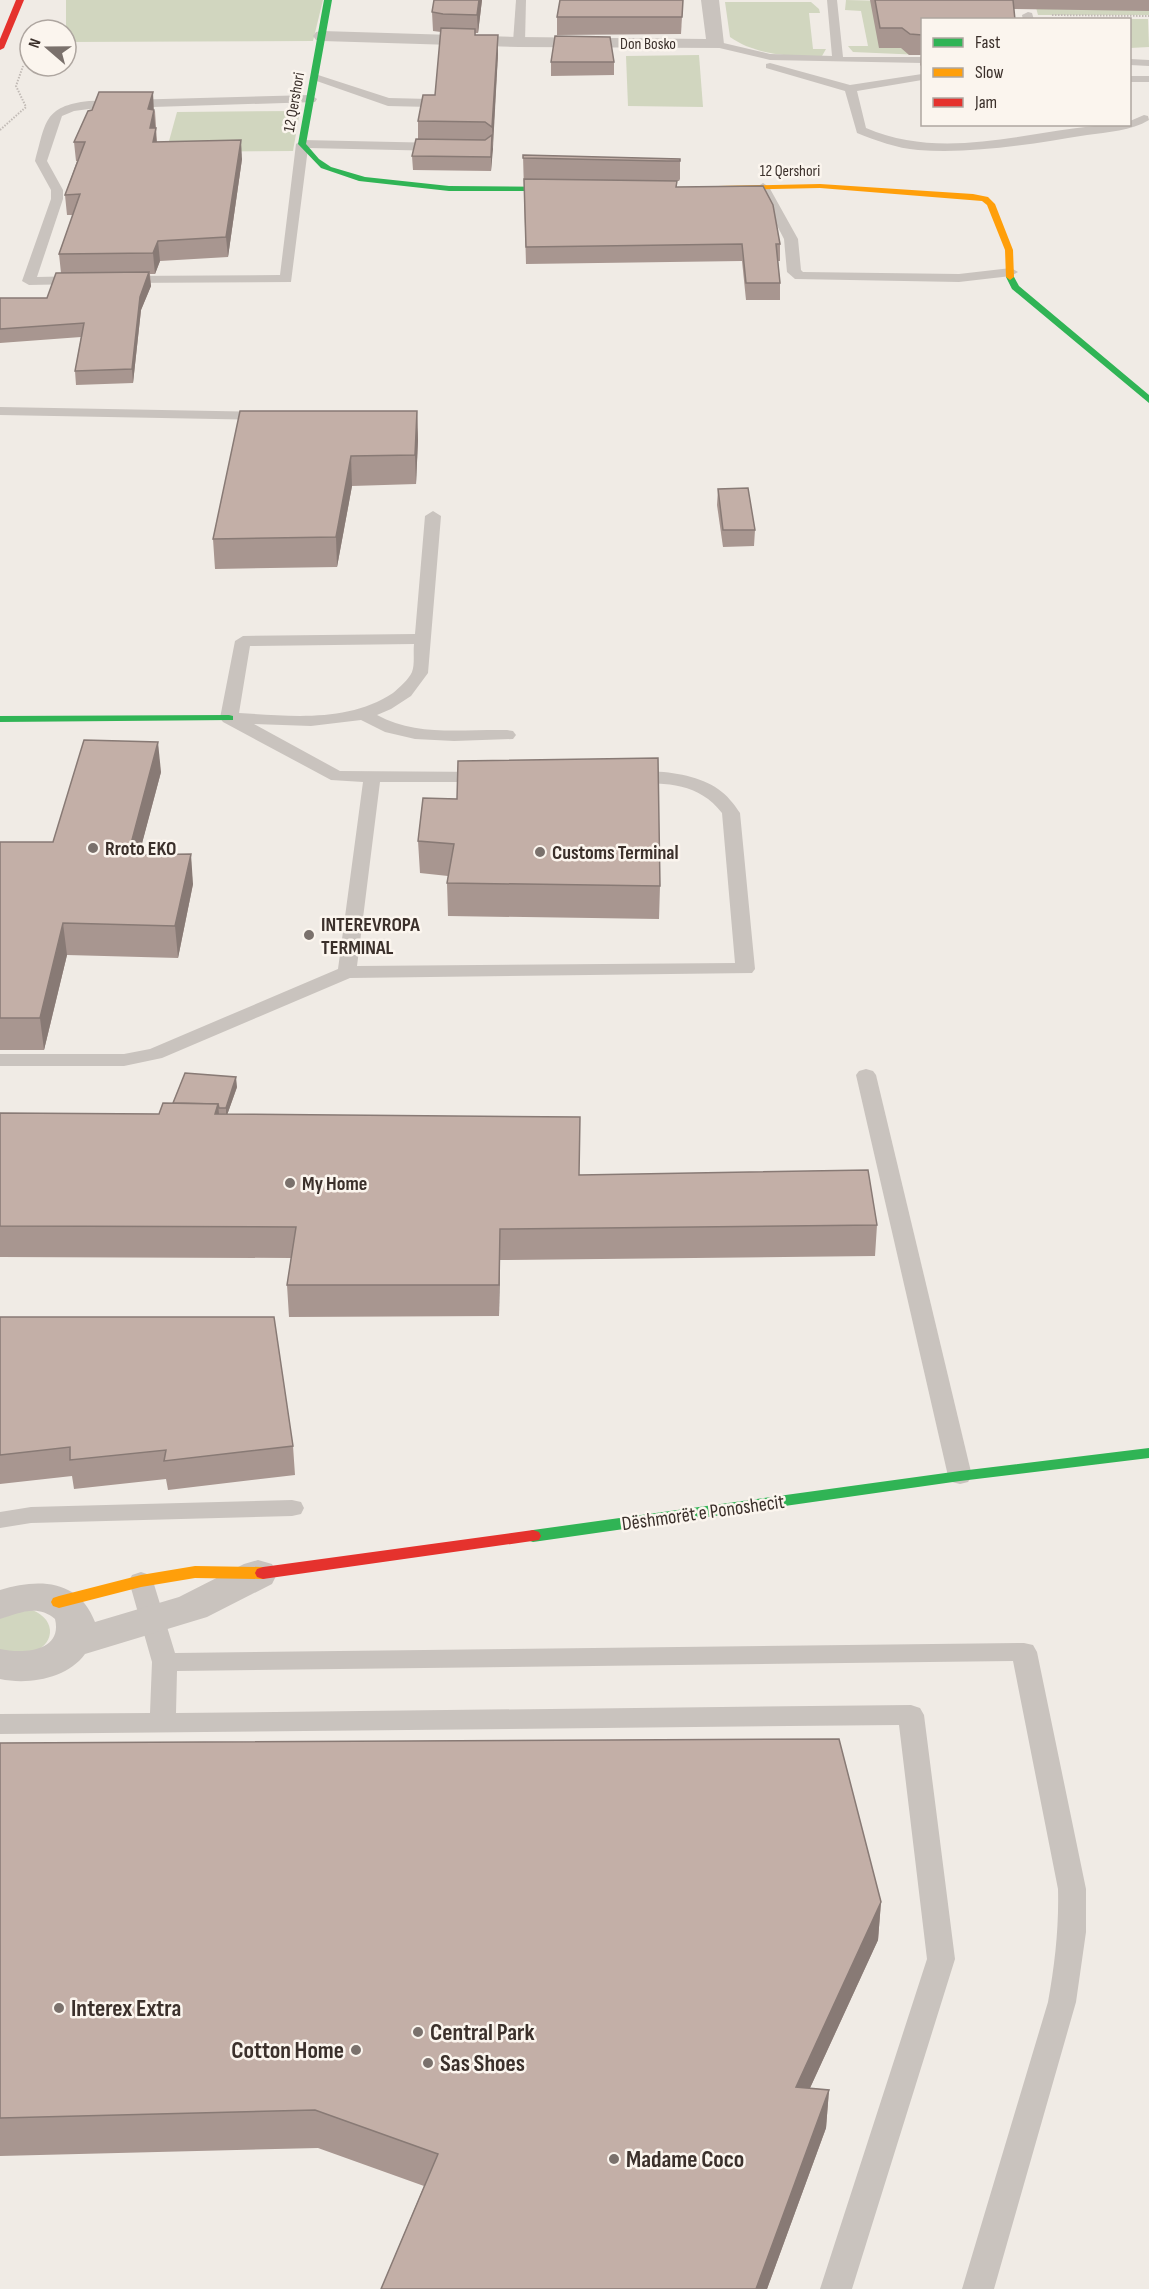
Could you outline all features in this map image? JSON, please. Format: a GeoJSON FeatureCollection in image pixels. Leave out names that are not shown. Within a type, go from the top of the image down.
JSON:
{"type":"FeatureCollection","features":[{"type":"Feature","properties":{"kind":"main road"},"geometry":{"type":"LineString","coordinates":[[0,48],[20,0]]}},
{"type":"Feature","properties":{"kind":"main road","name":"12 Qershori"},"geometry":{"type":"LineString","coordinates":[[328,0],[302,144],[310,156],[343,174],[395,184],[587,189]]}},
{"type":"Feature","properties":{"kind":"main road","name":"12 Qershori"},"geometry":{"type":"LineString","coordinates":[[704,189],[855,188],[960,195],[985,199],[991,204],[1009,250],[1011,277],[1015,287],[1149,400]]}},
{"type":"Feature","properties":{"kind":"main road"},"geometry":{"type":"LineString","coordinates":[[0,719],[229,718]]}},
{"type":"Feature","properties":{"kind":"main road","name":"Dëshmorët e Ponoshecit"},"geometry":{"type":"LineString","coordinates":[[59,1602],[141,1581],[195,1572],[258,1574],[960,1476],[1149,1453]]}},
{"type":"Feature","properties":{"kind":"street"},"geometry":{"type":"LineString","coordinates":[[710,0],[715,44]]}},
{"type":"Feature","properties":{"kind":"street","name":"Don Bosko"},"geometry":{"type":"LineString","coordinates":[[322,36],[519,42],[715,44]]}},
{"type":"Feature","properties":{"kind":"street","name":"Dëshmorët e Ponoshecit"},"geometry":{"type":"LineString","coordinates":[[0,1664],[19,1668],[35,1666],[51,1660],[71,1644],[193,1607],[258,1574]]}},
{"type":"Feature","properties":{"kind":"street","name":"Dëshmorët e Ponoshecit"},"geometry":{"type":"LineString","coordinates":[[0,1605],[30,1596],[46,1597],[59,1602]]}},
{"type":"Feature","properties":{"kind":"street"},"geometry":{"type":"LineString","coordinates":[[59,1602],[70,1610],[76,1620],[76,1632],[71,1644]]}},
{"type":"Feature","properties":{"kind":"lane"},"geometry":{"type":"LineString","coordinates":[[519,42],[521,0]]}},
{"type":"Feature","properties":{"kind":"lane"},"geometry":{"type":"LineString","coordinates":[[832,0],[838,60]]}},
{"type":"Feature","properties":{"kind":"lane"},"geometry":{"type":"LineString","coordinates":[[715,44],[785,58],[921,60]]}},
{"type":"Feature","properties":{"kind":"lane"},"geometry":{"type":"LineString","coordinates":[[736,50],[759,62],[850,89],[921,77]]}},
{"type":"Feature","properties":{"kind":"lane"},"geometry":{"type":"LineString","coordinates":[[1131,62],[1149,63]]}},
{"type":"Feature","properties":{"kind":"lane"},"geometry":{"type":"LineString","coordinates":[[315,77],[388,102],[430,103]]}},
{"type":"Feature","properties":{"kind":"lane"},"geometry":{"type":"LineString","coordinates":[[1131,79],[1149,79]]}},
{"type":"Feature","properties":{"kind":"lane"},"geometry":{"type":"LineString","coordinates":[[850,89],[861,130],[883,141],[919,147],[983,145],[1115,126]]}},
{"type":"Feature","properties":{"kind":"lane"},"geometry":{"type":"LineString","coordinates":[[311,99],[88,105],[76,106],[58,113],[54,117],[41,161],[57,190],[57,199],[29,281],[105,280],[285,284],[302,144],[451,147]]}},
{"type":"Feature","properties":{"kind":"lane"},"geometry":{"type":"LineString","coordinates":[[1131,123],[1144,119]]}},
{"type":"Feature","properties":{"kind":"lane"},"geometry":{"type":"LineString","coordinates":[[763,187],[791,239],[794,272],[800,276],[959,278],[1011,272]]}},
{"type":"Feature","properties":{"kind":"lane"},"geometry":{"type":"LineString","coordinates":[[0,411],[284,416]]}},
{"type":"Feature","properties":{"kind":"lane"},"geometry":{"type":"LineString","coordinates":[[229,718],[318,721],[363,714],[397,699],[413,686],[420,673],[433,516]]}},
{"type":"Feature","properties":{"kind":"lane"},"geometry":{"type":"LineString","coordinates":[[229,718],[243,641],[423,639]]}},
{"type":"Feature","properties":{"kind":"lane"},"geometry":{"type":"LineString","coordinates":[[363,714],[403,732],[507,735]]}},
{"type":"Feature","properties":{"kind":"lane"},"geometry":{"type":"LineString","coordinates":[[229,718],[337,776],[371,786],[503,777]]}},
{"type":"Feature","properties":{"kind":"lane"},"geometry":{"type":"LineString","coordinates":[[0,1060],[124,1060],[155,1054],[347,972],[745,969],[734,828],[731,813],[723,800],[711,790],[693,783],[610,777]]}},
{"type":"Feature","properties":{"kind":"lane"},"geometry":{"type":"LineString","coordinates":[[347,972],[371,786]]}},
{"type":"Feature","properties":{"kind":"lane"},"geometry":{"type":"LineString","coordinates":[[866,1075],[960,1476]]}},
{"type":"Feature","properties":{"kind":"lane"},"geometry":{"type":"LineString","coordinates":[[0,1520],[31,1515],[292,1508]]}},
{"type":"Feature","properties":{"kind":"lane"},"geometry":{"type":"LineString","coordinates":[[141,1581],[165,1662],[162,1723]]}},
{"type":"Feature","properties":{"kind":"lane"},"geometry":{"type":"LineString","coordinates":[[165,1662],[249,1663],[1023,1652],[1072,1888],[1074,1924],[1070,1962],[1062,2002],[978,2289]]}},
{"type":"Feature","properties":{"kind":"lane"},"geometry":{"type":"LineString","coordinates":[[0,1724],[911,1715],[941,1959],[836,2289]]}},
{"type":"Feature","properties":{"kind":"path"},"geometry":{"type":"LineString","coordinates":[[1028,17],[1149,16]]}},
{"type":"Feature","properties":{"kind":"path"},"geometry":{"type":"LineString","coordinates":[[0,130],[26,107],[16,86],[19,78]]}},
{"type":"Feature","properties":{"kind":"green space"},"geometry":{"type":"Polygon","coordinates":[[[66,0],[323,0],[313,41],[78,42],[78,18],[66,18],[66,0]]]}},
{"type":"Feature","properties":{"kind":"green space"},"geometry":{"type":"Polygon","coordinates":[[[846,0],[886,1],[946,18],[874,19],[921,47],[921,55],[853,52],[848,46],[868,46],[861,11],[845,10],[846,0]]]}},
{"type":"Feature","properties":{"kind":"green space"},"geometry":{"type":"Polygon","coordinates":[[[1034,0],[1149,0],[1149,15],[1038,15],[1034,0]]]}},
{"type":"Feature","properties":{"kind":"green space"},"geometry":{"type":"Polygon","coordinates":[[[725,2],[811,2],[820,13],[809,13],[813,49],[826,49],[822,56],[798,56],[774,54],[740,43],[730,37],[725,2]]]}},
{"type":"Feature","properties":{"kind":"green space"},"geometry":{"type":"Polygon","coordinates":[[[1131,19],[1148,19],[1149,47],[1131,48],[1131,19]]]}},
{"type":"Feature","properties":{"kind":"green space"},"geometry":{"type":"Polygon","coordinates":[[[699,55],[703,107],[628,106],[626,56],[699,55]]]}},
{"type":"Feature","properties":{"kind":"green space"},"geometry":{"type":"Polygon","coordinates":[[[300,111],[293,151],[166,152],[177,112],[300,111]]]}},
{"type":"Feature","properties":{"kind":"green space"},"geometry":{"type":"Polygon","coordinates":[[[32,1610],[40,1614],[49,1626],[50,1633],[44,1645],[29,1653],[0,1653],[0,1615],[32,1610]]]}},
{"type":"Feature","properties":{"kind":"building"},"geometry":{"type":"Polygon","coordinates":[[[434,0],[479,0],[477,15],[432,12],[434,0]]]}},
{"type":"Feature","properties":{"kind":"building"},"geometry":{"type":"Polygon","coordinates":[[[560,0],[683,0],[682,17],[557,17],[560,0]]]}},
{"type":"Feature","properties":{"kind":"building"},"geometry":{"type":"Polygon","coordinates":[[[875,0],[1013,0],[1015,18],[921,18],[921,35],[910,34],[902,28],[880,28],[875,0]]]}},
{"type":"Feature","properties":{"kind":"building"},"geometry":{"type":"Polygon","coordinates":[[[441,28],[475,29],[475,35],[498,35],[492,127],[485,122],[418,121],[423,95],[435,95],[441,28]]]}},
{"type":"Feature","properties":{"kind":"building"},"geometry":{"type":"Polygon","coordinates":[[[555,36],[610,37],[614,62],[551,62],[555,36]]]}},
{"type":"Feature","properties":{"kind":"building"},"geometry":{"type":"Polygon","coordinates":[[[99,92],[153,92],[148,109],[154,110],[150,128],[156,128],[153,142],[241,140],[226,237],[158,241],[153,253],[59,254],[80,194],[65,195],[85,142],[74,142],[99,92]]]}},
{"type":"Feature","properties":{"kind":"building"},"geometry":{"type":"Polygon","coordinates":[[[492,135],[491,157],[412,156],[416,139],[485,140],[492,135]]]}},
{"type":"Feature","properties":{"kind":"building"},"geometry":{"type":"Polygon","coordinates":[[[523,155],[680,159],[680,161],[523,158],[523,155]]]}},
{"type":"Feature","properties":{"kind":"building"},"geometry":{"type":"Polygon","coordinates":[[[524,179],[677,181],[676,187],[763,186],[773,205],[780,244],[776,244],[780,283],[746,283],[742,244],[526,247],[524,179]]]}},
{"type":"Feature","properties":{"kind":"building"},"geometry":{"type":"Polygon","coordinates":[[[149,272],[140,297],[132,369],[75,371],[84,323],[0,329],[0,298],[47,298],[56,273],[149,272]]]}},
{"type":"Feature","properties":{"kind":"building"},"geometry":{"type":"Polygon","coordinates":[[[240,411],[417,411],[415,455],[351,456],[336,537],[213,539],[240,411]]]}},
{"type":"Feature","properties":{"kind":"building"},"geometry":{"type":"Polygon","coordinates":[[[748,488],[755,530],[723,530],[718,489],[748,488]]]}},
{"type":"Feature","properties":{"kind":"building"},"geometry":{"type":"Polygon","coordinates":[[[84,740],[158,742],[128,855],[191,854],[175,926],[63,923],[40,1018],[0,1018],[0,842],[53,842],[84,740]]]}},
{"type":"Feature","properties":{"kind":"building","name":"Customs Terminal"},"geometry":{"type":"Polygon","coordinates":[[[658,758],[660,886],[447,883],[454,844],[418,841],[423,798],[457,799],[458,761],[658,758]]]}},
{"type":"Feature","properties":{"kind":"building"},"geometry":{"type":"Polygon","coordinates":[[[185,1073],[236,1077],[226,1108],[219,1108],[218,1104],[173,1103],[185,1073]]]}},
{"type":"Feature","properties":{"kind":"building"},"geometry":{"type":"Polygon","coordinates":[[[163,1103],[218,1104],[215,1114],[580,1117],[579,1175],[868,1170],[877,1225],[500,1229],[499,1285],[287,1285],[296,1227],[0,1226],[0,1113],[159,1114],[163,1103]]]}},
{"type":"Feature","properties":{"kind":"building"},"geometry":{"type":"Polygon","coordinates":[[[0,1317],[274,1317],[293,1446],[164,1461],[166,1450],[70,1460],[70,1447],[0,1455],[0,1317]]]}},
{"type":"Feature","properties":{"kind":"building","name":"Central Park"},"geometry":{"type":"Polygon","coordinates":[[[839,1739],[881,1902],[796,2087],[829,2090],[756,2289],[381,2289],[438,2154],[315,2110],[0,2118],[0,1743],[839,1739]]]}},
{"type":"Feature","properties":{"kind":"traffic: fast"},"geometry":{"type":"LineString","coordinates":[[328,0],[302,144],[320,164],[352,177],[401,185],[473,189],[568,189]]}},
{"type":"Feature","properties":{"kind":"traffic: fast"},"geometry":{"type":"LineString","coordinates":[[1010,277],[1015,287],[1149,400]]}},
{"type":"Feature","properties":{"kind":"traffic: fast"},"geometry":{"type":"LineString","coordinates":[[0,719],[229,718]]}},
{"type":"Feature","properties":{"kind":"traffic: fast"},"geometry":{"type":"LineString","coordinates":[[533,1536],[960,1476],[1149,1453]]}},
{"type":"Feature","properties":{"kind":"traffic: slow"},"geometry":{"type":"LineString","coordinates":[[718,188],[820,186],[973,196],[985,199],[991,204],[1009,250],[1010,277]]}},
{"type":"Feature","properties":{"kind":"traffic: slow"},"geometry":{"type":"LineString","coordinates":[[59,1602],[141,1581],[195,1572],[263,1573]]}},
{"type":"Feature","properties":{"kind":"traffic: jam"},"geometry":{"type":"LineString","coordinates":[[0,48],[20,0]]}},
{"type":"Feature","properties":{"kind":"traffic: jam"},"geometry":{"type":"LineString","coordinates":[[263,1573],[533,1536]]}},
{"type":"Feature","properties":{"kind":"place","name":"Rroto EKO"},"geometry":{"type":"Point","coordinates":[93,848]}},
{"type":"Feature","properties":{"kind":"place","name":"Customs Terminal"},"geometry":{"type":"Point","coordinates":[540,852]}},
{"type":"Feature","properties":{"kind":"place","name":"INTEREVROPA TERMINAL"},"geometry":{"type":"Point","coordinates":[309,935]}},
{"type":"Feature","properties":{"kind":"place","name":"My Home"},"geometry":{"type":"Point","coordinates":[290,1183]}},
{"type":"Feature","properties":{"kind":"place","name":"Interex Extra"},"geometry":{"type":"Point","coordinates":[59,2008]}},
{"type":"Feature","properties":{"kind":"place","name":"Central Park"},"geometry":{"type":"Point","coordinates":[418,2032]}},
{"type":"Feature","properties":{"kind":"place","name":"Cotton Home"},"geometry":{"type":"Point","coordinates":[356,2050]}},
{"type":"Feature","properties":{"kind":"place","name":"Sas Shoes"},"geometry":{"type":"Point","coordinates":[428,2063]}},
{"type":"Feature","properties":{"kind":"place","name":"Madame Coco"},"geometry":{"type":"Point","coordinates":[614,2159]}}]}
